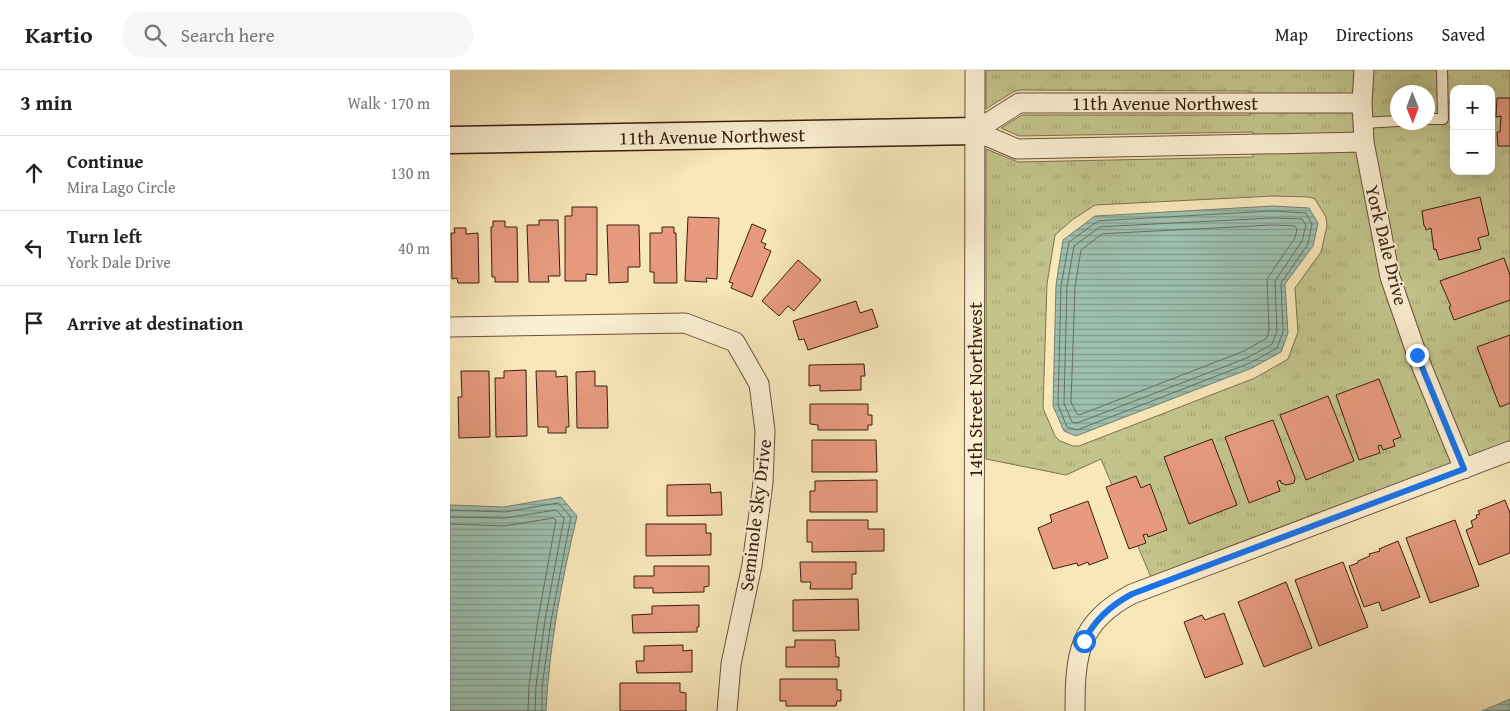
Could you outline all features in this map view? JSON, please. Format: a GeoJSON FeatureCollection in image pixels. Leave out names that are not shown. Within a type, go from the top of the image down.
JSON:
{"type":"FeatureCollection","features":[{"type":"Feature","properties":{"kind":"street","name":"14th Street Northwest"},"geometry":{"type":"LineString","coordinates":[[974,711],[975,70]]}},
{"type":"Feature","properties":{"kind":"street","name":"York Dale Drive"},"geometry":{"type":"LineString","coordinates":[[1364,70],[1362,103],[1364,133],[1390,276],[1417,355],[1464,469]]}},
{"type":"Feature","properties":{"kind":"street","name":"11th Avenue Northwest"},"geometry":{"type":"LineString","coordinates":[[975,131],[1018,103],[1362,103]]}},
{"type":"Feature","properties":{"kind":"street","name":"11th Avenue Northwest"},"geometry":{"type":"LineString","coordinates":[[450,140],[975,131],[1017,149],[1364,133]]}},
{"type":"Feature","properties":{"kind":"street","name":"Seminole Sky Drive"},"geometry":{"type":"LineString","coordinates":[[450,327],[685,323],[735,342],[759,384],[766,431],[752,565],[731,664],[726,711]]}},
{"type":"Feature","properties":{"kind":"street"},"geometry":{"type":"LineString","coordinates":[[1075,711],[1075,681],[1079,652],[1093,625],[1118,601],[1132,594],[1510,452]]}},
{"type":"Feature","properties":{"kind":"lane"},"geometry":{"type":"LineString","coordinates":[[1435,119],[1443,118],[1442,70]]}},
{"type":"Feature","properties":{"kind":"lane"},"geometry":{"type":"LineString","coordinates":[[1364,133],[1390,124]]}},
{"type":"Feature","properties":{"kind":"green space"},"geometry":{"type":"Polygon","coordinates":[[[986,70],[1510,70],[1510,451],[1153,582],[1101,459],[1066,475],[986,459],[986,149],[1018,162],[1253,157],[1253,132],[1019,136],[1001,128],[1022,115],[1250,115],[1250,91],[1019,90],[986,109],[986,70]],[[1273,196],[1095,205],[1072,220],[1055,235],[1047,284],[1043,408],[1055,436],[1060,441],[1073,446],[1079,446],[1255,378],[1288,359],[1298,332],[1295,288],[1321,252],[1327,226],[1326,217],[1315,199],[1309,197],[1273,196]]]}},
{"type":"Feature","properties":{"kind":"water"},"geometry":{"type":"Polygon","coordinates":[[[1273,206],[1309,208],[1318,223],[1313,246],[1285,284],[1288,333],[1281,352],[1252,368],[1076,436],[1064,431],[1053,406],[1056,285],[1063,240],[1095,216],[1273,206]]]}},
{"type":"Feature","properties":{"kind":"water"},"geometry":{"type":"Polygon","coordinates":[[[561,497],[577,516],[557,613],[546,711],[450,711],[450,505],[504,507],[561,497]]]}},
{"type":"Feature","properties":{"kind":"water"},"geometry":{"type":"Polygon","coordinates":[[[1510,699],[1510,711],[1482,711],[1510,699]]]}},
{"type":"Feature","properties":{"kind":"building"},"geometry":{"type":"Polygon","coordinates":[[[1497,98],[1510,98],[1510,146],[1498,146],[1497,132],[1500,132],[1501,116],[1496,117],[1497,98]]]}},
{"type":"Feature","properties":{"kind":"building"},"geometry":{"type":"Polygon","coordinates":[[[1480,197],[1489,235],[1478,238],[1481,249],[1439,260],[1436,249],[1434,250],[1431,228],[1426,230],[1424,226],[1422,211],[1480,197]]]}},
{"type":"Feature","properties":{"kind":"building"},"geometry":{"type":"Polygon","coordinates":[[[572,207],[597,207],[597,275],[586,274],[586,281],[565,281],[565,216],[572,216],[572,207]]]}},
{"type":"Feature","properties":{"kind":"building"},"geometry":{"type":"Polygon","coordinates":[[[688,217],[719,218],[717,279],[706,278],[707,282],[685,281],[688,217]]]}},
{"type":"Feature","properties":{"kind":"building"},"geometry":{"type":"Polygon","coordinates":[[[539,220],[558,220],[560,276],[548,276],[549,282],[529,282],[527,225],[539,225],[539,220]]]}},
{"type":"Feature","properties":{"kind":"building"},"geometry":{"type":"Polygon","coordinates":[[[493,221],[505,221],[505,227],[517,227],[518,282],[495,282],[495,277],[492,277],[491,227],[493,227],[493,221]]]}},
{"type":"Feature","properties":{"kind":"building"},"geometry":{"type":"Polygon","coordinates":[[[752,224],[766,230],[761,242],[766,244],[764,248],[771,251],[752,297],[731,288],[733,283],[729,282],[752,224]]]}},
{"type":"Feature","properties":{"kind":"building"},"geometry":{"type":"Polygon","coordinates":[[[607,225],[639,225],[640,267],[628,267],[628,282],[609,283],[607,225]]]}},
{"type":"Feature","properties":{"kind":"building"},"geometry":{"type":"Polygon","coordinates":[[[662,227],[674,227],[674,233],[676,233],[677,283],[654,283],[654,272],[650,272],[650,233],[662,233],[662,227]]]}},
{"type":"Feature","properties":{"kind":"building"},"geometry":{"type":"Polygon","coordinates":[[[454,228],[466,228],[466,234],[478,233],[479,283],[458,283],[457,278],[452,279],[451,233],[455,233],[454,228]]]}},
{"type":"Feature","properties":{"kind":"building"},"geometry":{"type":"Polygon","coordinates":[[[1504,258],[1510,275],[1510,300],[1454,320],[1449,307],[1451,306],[1440,281],[1504,258]]]}},
{"type":"Feature","properties":{"kind":"building"},"geometry":{"type":"Polygon","coordinates":[[[798,260],[821,280],[794,311],[788,306],[779,316],[762,301],[798,260]]]}},
{"type":"Feature","properties":{"kind":"building"},"geometry":{"type":"Polygon","coordinates":[[[856,301],[860,313],[872,309],[878,327],[808,350],[804,339],[799,340],[793,321],[856,301]]]}},
{"type":"Feature","properties":{"kind":"building"},"geometry":{"type":"Polygon","coordinates":[[[1510,335],[1510,403],[1500,407],[1477,347],[1510,335]]]}},
{"type":"Feature","properties":{"kind":"building"},"geometry":{"type":"Polygon","coordinates":[[[864,364],[865,376],[861,376],[861,390],[820,391],[820,385],[809,386],[809,365],[864,364]]]}},
{"type":"Feature","properties":{"kind":"building"},"geometry":{"type":"Polygon","coordinates":[[[526,370],[527,436],[496,437],[495,378],[504,378],[504,371],[526,370]]]}},
{"type":"Feature","properties":{"kind":"building"},"geometry":{"type":"Polygon","coordinates":[[[461,371],[489,371],[490,437],[459,438],[458,397],[462,397],[461,371]]]}},
{"type":"Feature","properties":{"kind":"building"},"geometry":{"type":"Polygon","coordinates":[[[536,371],[556,371],[556,377],[567,376],[569,427],[566,427],[566,433],[548,433],[548,427],[538,427],[536,371]]]}},
{"type":"Feature","properties":{"kind":"building"},"geometry":{"type":"Polygon","coordinates":[[[595,371],[595,386],[607,386],[608,428],[577,428],[576,372],[595,371]]]}},
{"type":"Feature","properties":{"kind":"building"},"geometry":{"type":"Polygon","coordinates":[[[1379,379],[1401,437],[1393,440],[1395,446],[1383,450],[1381,445],[1378,446],[1380,453],[1359,460],[1336,395],[1379,379]]]}},
{"type":"Feature","properties":{"kind":"building"},"geometry":{"type":"Polygon","coordinates":[[[1328,396],[1354,461],[1306,480],[1280,415],[1328,396]]]}},
{"type":"Feature","properties":{"kind":"building"},"geometry":{"type":"Polygon","coordinates":[[[810,404],[868,404],[868,415],[872,415],[872,425],[868,425],[868,430],[818,430],[818,425],[810,424],[810,404]]]}},
{"type":"Feature","properties":{"kind":"building"},"geometry":{"type":"Polygon","coordinates":[[[1273,420],[1295,478],[1294,483],[1286,485],[1281,483],[1280,480],[1277,482],[1280,491],[1249,503],[1225,437],[1273,420]]]}},
{"type":"Feature","properties":{"kind":"building"},"geometry":{"type":"Polygon","coordinates":[[[1212,439],[1237,505],[1189,524],[1164,457],[1212,439]]]}},
{"type":"Feature","properties":{"kind":"building"},"geometry":{"type":"Polygon","coordinates":[[[812,440],[876,440],[877,472],[812,472],[812,440]]]}},
{"type":"Feature","properties":{"kind":"building"},"geometry":{"type":"Polygon","coordinates":[[[1136,476],[1141,488],[1150,484],[1167,530],[1148,537],[1147,534],[1143,535],[1146,543],[1129,549],[1106,487],[1136,476]]]}},
{"type":"Feature","properties":{"kind":"building"},"geometry":{"type":"Polygon","coordinates":[[[877,480],[877,512],[810,512],[810,491],[815,491],[815,481],[877,480]]]}},
{"type":"Feature","properties":{"kind":"building"},"geometry":{"type":"Polygon","coordinates":[[[710,484],[711,493],[721,492],[722,515],[667,516],[667,485],[710,484]]]}},
{"type":"Feature","properties":{"kind":"building"},"geometry":{"type":"Polygon","coordinates":[[[1505,500],[1510,513],[1510,553],[1479,565],[1466,530],[1473,527],[1471,521],[1477,518],[1476,515],[1480,514],[1478,511],[1505,500]]]}},
{"type":"Feature","properties":{"kind":"building"},"geometry":{"type":"Polygon","coordinates":[[[1088,501],[1108,558],[1089,565],[1088,562],[1078,566],[1077,563],[1053,569],[1038,528],[1052,522],[1050,515],[1088,501]]]}},
{"type":"Feature","properties":{"kind":"building"},"geometry":{"type":"Polygon","coordinates":[[[807,520],[868,520],[868,529],[884,529],[884,551],[812,552],[812,542],[807,542],[807,520]]]}},
{"type":"Feature","properties":{"kind":"building"},"geometry":{"type":"Polygon","coordinates":[[[1455,520],[1479,586],[1430,603],[1406,538],[1455,520]]]}},
{"type":"Feature","properties":{"kind":"building"},"geometry":{"type":"Polygon","coordinates":[[[646,524],[706,524],[706,533],[711,533],[711,555],[646,556],[646,524]]]}},
{"type":"Feature","properties":{"kind":"building"},"geometry":{"type":"Polygon","coordinates":[[[1398,541],[1420,597],[1382,611],[1379,602],[1364,607],[1349,566],[1370,556],[1369,554],[1380,551],[1379,549],[1398,541]]]}},
{"type":"Feature","properties":{"kind":"building"},"geometry":{"type":"Polygon","coordinates":[[[800,562],[856,562],[856,574],[852,574],[852,589],[810,589],[811,582],[801,582],[800,562]]]}},
{"type":"Feature","properties":{"kind":"building"},"geometry":{"type":"Polygon","coordinates":[[[1343,562],[1368,627],[1319,646],[1295,580],[1343,562]]]}},
{"type":"Feature","properties":{"kind":"building"},"geometry":{"type":"Polygon","coordinates":[[[654,566],[709,566],[709,586],[704,587],[704,592],[653,593],[653,588],[634,588],[634,576],[654,576],[654,566]]]}},
{"type":"Feature","properties":{"kind":"building"},"geometry":{"type":"Polygon","coordinates":[[[1286,582],[1312,648],[1264,667],[1238,602],[1286,582]]]}},
{"type":"Feature","properties":{"kind":"building"},"geometry":{"type":"Polygon","coordinates":[[[858,599],[859,630],[793,631],[793,600],[858,599]]]}},
{"type":"Feature","properties":{"kind":"building"},"geometry":{"type":"Polygon","coordinates":[[[699,605],[699,627],[697,627],[697,632],[633,633],[632,615],[652,614],[652,606],[699,605]]]}},
{"type":"Feature","properties":{"kind":"building"},"geometry":{"type":"Polygon","coordinates":[[[1224,613],[1243,664],[1205,678],[1184,622],[1202,615],[1205,620],[1224,613]]]}},
{"type":"Feature","properties":{"kind":"building"},"geometry":{"type":"Polygon","coordinates":[[[795,640],[835,640],[836,657],[839,657],[839,667],[786,667],[786,647],[795,647],[795,640]]]}},
{"type":"Feature","properties":{"kind":"building"},"geometry":{"type":"Polygon","coordinates":[[[683,645],[683,651],[692,650],[692,672],[637,673],[636,661],[644,661],[644,646],[683,645]]]}},
{"type":"Feature","properties":{"kind":"building"},"geometry":{"type":"Polygon","coordinates":[[[780,679],[837,679],[837,690],[841,690],[841,701],[837,701],[836,706],[786,706],[786,701],[780,701],[780,679]]]}},
{"type":"Feature","properties":{"kind":"building"},"geometry":{"type":"Polygon","coordinates":[[[620,683],[680,683],[680,692],[686,693],[686,711],[620,711],[620,683]]]}},
{"type":"Feature","properties":{"kind":"route"},"geometry":{"type":"LineString","coordinates":[[1084,641],[1093,625],[1102,615],[1118,601],[1132,594],[1464,469],[1417,355]]}}]}
